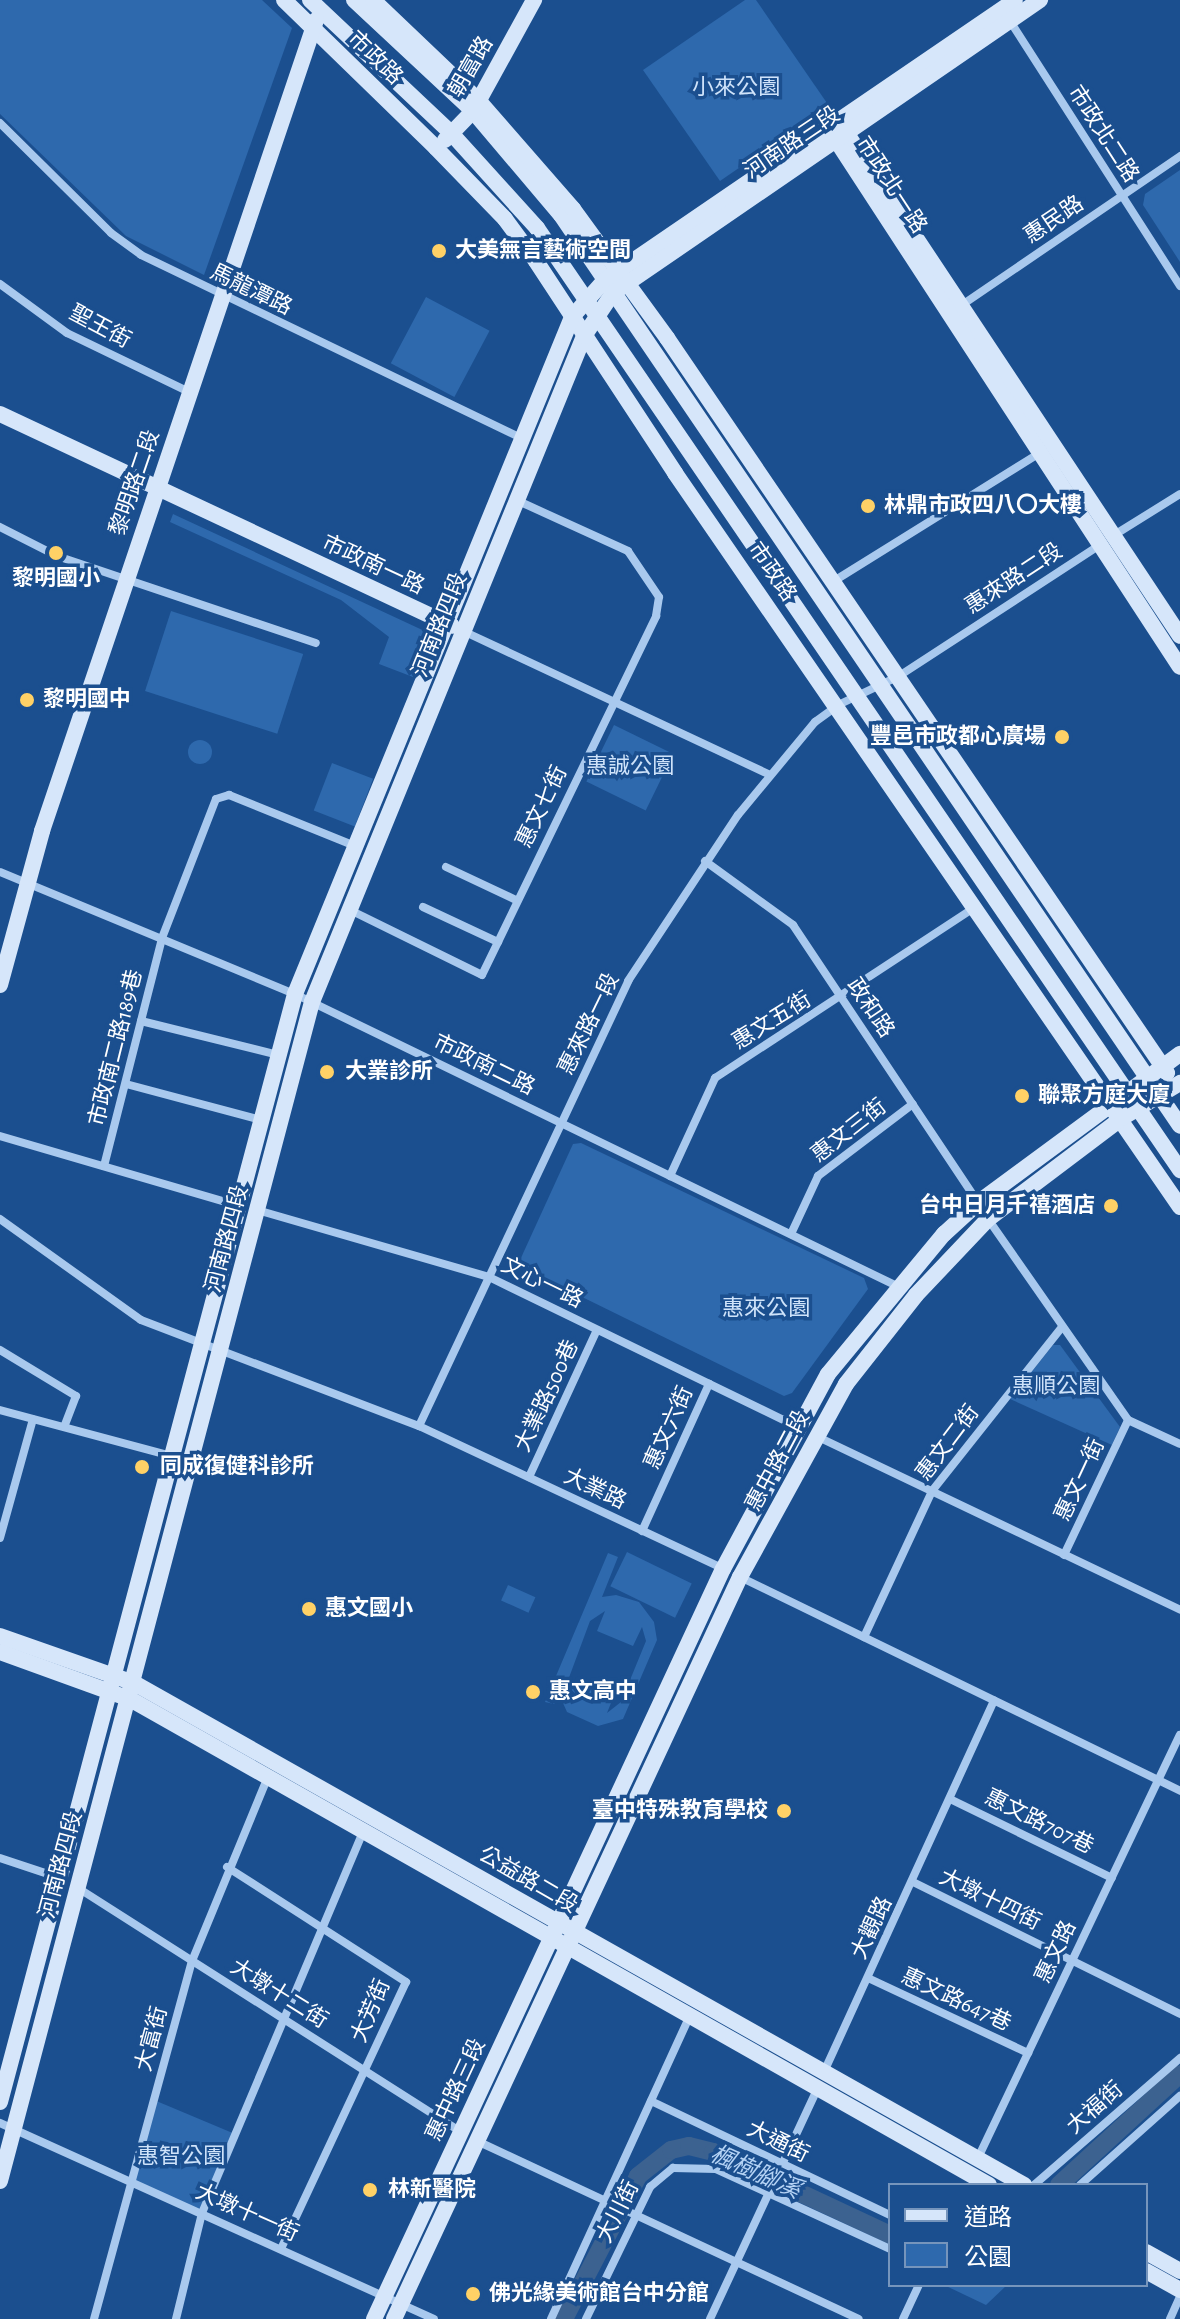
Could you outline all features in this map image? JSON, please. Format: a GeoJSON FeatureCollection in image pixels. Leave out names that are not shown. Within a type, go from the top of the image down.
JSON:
{"type":"FeatureCollection","features":[{"type":"Feature","properties":{"kind":"street","name":"市政路"},"geometry":{"type":"LineString","coordinates":[[284,0],[505,219],[1180,1207]]}},
{"type":"Feature","properties":{"kind":"street","name":"市政路"},"geometry":{"type":"LineString","coordinates":[[354,0],[476,106]]}},
{"type":"Feature","properties":{"kind":"street","name":"市政路"},"geometry":{"type":"LineString","coordinates":[[373,0],[476,106],[616,282],[834,581],[1178,1088]]}},
{"type":"Feature","properties":{"kind":"street","name":"朝富路"},"geometry":{"type":"LineString","coordinates":[[436,148],[476,106],[534,0]]}},
{"type":"Feature","properties":{"kind":"street","name":"河南路三段"},"geometry":{"type":"LineString","coordinates":[[584,336],[616,282],[841,131],[1006,7],[1040,0]]}},
{"type":"Feature","properties":{"kind":"street","name":"市政路"},"geometry":{"type":"LineString","coordinates":[[319,3],[452,134],[537,228],[1180,1126]]}},
{"type":"Feature","properties":{"kind":"street","name":"黎明路二段"},"geometry":{"type":"LineString","coordinates":[[0,985],[28,884],[126,578],[319,3]]}},
{"type":"Feature","properties":{"kind":"street","name":"市政北二路"},"geometry":{"type":"LineString","coordinates":[[1006,7],[1180,286]]}},
{"type":"Feature","properties":{"kind":"street","name":"馬龍潭路"},"geometry":{"type":"LineString","coordinates":[[0,123],[111,233],[221,296],[521,438]]}},
{"type":"Feature","properties":{"kind":"street","name":"市政北一路"},"geometry":{"type":"LineString","coordinates":[[841,131],[1107,540],[1180,667]]}},
{"type":"Feature","properties":{"kind":"street","name":"惠民路"},"geometry":{"type":"LineString","coordinates":[[956,309],[1180,156]]}},
{"type":"Feature","properties":{"kind":"street","name":"市政路"},"geometry":{"type":"LineString","coordinates":[[616,282],[867,691],[1125,1091],[1180,1170]]}},
{"type":"Feature","properties":{"kind":"street","name":"河南路四段"},"geometry":{"type":"LineString","coordinates":[[0,2102],[295,994],[443,622],[572,317],[586,297],[616,282]]}},
{"type":"Feature","properties":{"kind":"street","name":"聖王街"},"geometry":{"type":"LineString","coordinates":[[0,284],[67,333],[189,392]]}},
{"type":"Feature","properties":{"kind":"street","name":"市政北一路"},"geometry":{"type":"LineString","coordinates":[[956,309],[1040,453],[1180,636]]}},
{"type":"Feature","properties":{"kind":"street","name":"河南路四段"},"geometry":{"type":"LineString","coordinates":[[0,2181],[6,2125],[132,1691],[312,1002],[460,630],[584,336]]}},
{"type":"Feature","properties":{"kind":"street","name":"市政南一路"},"geometry":{"type":"LineString","coordinates":[[0,414],[770,775]]}},
{"type":"Feature","properties":{"kind":"street"},"geometry":{"type":"LineString","coordinates":[[834,581],[1040,453]]}},
{"type":"Feature","properties":{"kind":"street","name":"惠來路二段"},"geometry":{"type":"LineString","coordinates":[[867,691],[899,676],[1180,494]]}},
{"type":"Feature","properties":{"kind":"street","name":"惠文七街"},"geometry":{"type":"LineString","coordinates":[[350,910],[482,975],[656,616],[659,597],[628,551],[515,500]]}},
{"type":"Feature","properties":{"kind":"street"},"geometry":{"type":"LineString","coordinates":[[0,527],[57,556],[316,643]]}},
{"type":"Feature","properties":{"kind":"street","name":"惠來路一段"},"geometry":{"type":"LineString","coordinates":[[419,1426],[628,981],[705,861],[770,775],[815,722],[838,705],[867,691]]}},
{"type":"Feature","properties":{"kind":"street","name":"市政南二路189巷"},"geometry":{"type":"LineString","coordinates":[[104,1166],[162,938],[221,793],[355,846]]}},
{"type":"Feature","properties":{"kind":"street","name":"政和路"},"geometry":{"type":"LineString","coordinates":[[705,861],[793,925],[979,1202]]}},
{"type":"Feature","properties":{"kind":"street"},"geometry":{"type":"LineString","coordinates":[[446,867],[516,900]]}},
{"type":"Feature","properties":{"kind":"street","name":"市政南二路"},"geometry":{"type":"LineString","coordinates":[[0,872],[295,994],[916,1295]]}},
{"type":"Feature","properties":{"kind":"street","name":"惠文五街"},"geometry":{"type":"LineString","coordinates":[[670,1176],[715,1078],[842,999],[976,906]]}},
{"type":"Feature","properties":{"kind":"street"},"geometry":{"type":"LineString","coordinates":[[423,907],[498,942]]}},
{"type":"Feature","properties":{"kind":"street"},"geometry":{"type":"LineString","coordinates":[[141,1021],[278,1055]]}},
{"type":"Feature","properties":{"kind":"street","name":"惠中路二段"},"geometry":{"type":"LineString","coordinates":[[558,1923],[723,1569],[828,1374],[898,1287],[979,1202],[1110,1102],[1180,1054]]}},
{"type":"Feature","properties":{"kind":"street"},"geometry":{"type":"LineString","coordinates":[[126,1084],[261,1120]]}},
{"type":"Feature","properties":{"kind":"street","name":"惠中路二段"},"geometry":{"type":"LineString","coordinates":[[567,1948],[740,1577],[846,1384],[916,1295],[988,1219],[1122,1118],[1178,1088]]}},
{"type":"Feature","properties":{"kind":"street","name":"惠文三街"},"geometry":{"type":"LineString","coordinates":[[791,1234],[818,1176],[913,1104]]}},
{"type":"Feature","properties":{"kind":"street"},"geometry":{"type":"LineString","coordinates":[[0,1136],[239,1206]]}},
{"type":"Feature","properties":{"kind":"street","name":"文心一路"},"geometry":{"type":"LineString","coordinates":[[257,1210],[489,1277],[798,1427]]}},
{"type":"Feature","properties":{"kind":"street","name":"大業路"},"geometry":{"type":"LineString","coordinates":[[0,1219],[31,1236],[105,1299],[141,1320],[419,1426],[740,1577],[1180,1791]]}},
{"type":"Feature","properties":{"kind":"street"},"geometry":{"type":"LineString","coordinates":[[988,1219],[1128,1420],[1180,1444]]}},
{"type":"Feature","properties":{"kind":"street","name":"惠文二街"},"geometry":{"type":"LineString","coordinates":[[864,1637],[932,1491],[1061,1328]]}},
{"type":"Feature","properties":{"kind":"street","name":"大業路500巷"},"geometry":{"type":"LineString","coordinates":[[529,1477],[597,1330]]}},
{"type":"Feature","properties":{"kind":"street"},"geometry":{"type":"LineString","coordinates":[[0,1350],[76,1396],[64,1427]]}},
{"type":"Feature","properties":{"kind":"street","name":"惠文六街"},"geometry":{"type":"LineString","coordinates":[[642,1531],[709,1384]]}},
{"type":"Feature","properties":{"kind":"street"},"geometry":{"type":"LineString","coordinates":[[0,1410],[173,1456]]}},
{"type":"Feature","properties":{"kind":"street"},"geometry":{"type":"LineString","coordinates":[[0,1538],[33,1419]]}},
{"type":"Feature","properties":{"kind":"street","name":"惠文一街"},"geometry":{"type":"LineString","coordinates":[[1064,1555],[1128,1420]]}},
{"type":"Feature","properties":{"kind":"street"},"geometry":{"type":"LineString","coordinates":[[816,1436],[1180,1610]]}},
{"type":"Feature","properties":{"kind":"street","name":"公益路二段"},"geometry":{"type":"LineString","coordinates":[[0,1636],[132,1691],[575,1932],[971,2173],[1015,2183]]}},
{"type":"Feature","properties":{"kind":"street","name":"公益路二段"},"geometry":{"type":"LineString","coordinates":[[0,1652],[114,1682]]}},
{"type":"Feature","properties":{"kind":"street","name":"公益路二段"},"geometry":{"type":"LineString","coordinates":[[132,1691],[268,1777],[567,1948],[689,2017],[820,2082]]}},
{"type":"Feature","properties":{"kind":"street","name":"大觀路"},"geometry":{"type":"LineString","coordinates":[[771,2190],[994,1700]]}},
{"type":"Feature","properties":{"kind":"street","name":"惠文路"},"geometry":{"type":"LineString","coordinates":[[971,2173],[1180,1735]]}},
{"type":"Feature","properties":{"kind":"street","name":"大富街"},"geometry":{"type":"LineString","coordinates":[[94,2319],[192,1961],[227,1867],[268,1777]]}},
{"type":"Feature","properties":{"kind":"street","name":"惠文路707巷"},"geometry":{"type":"LineString","coordinates":[[950,1799],[1112,1878]]}},
{"type":"Feature","properties":{"kind":"street"},"geometry":{"type":"LineString","coordinates":[[176,2319],[202,2213],[363,1831]]}},
{"type":"Feature","properties":{"kind":"street"},"geometry":{"type":"LineString","coordinates":[[0,1858],[60,1878]]}},
{"type":"Feature","properties":{"kind":"street","name":"大芳街"},"geometry":{"type":"LineString","coordinates":[[227,1867],[406,1982],[281,2249]]}},
{"type":"Feature","properties":{"kind":"street","name":"大墩十四街"},"geometry":{"type":"LineString","coordinates":[[913,1882],[1180,2014]]}},
{"type":"Feature","properties":{"kind":"street","name":"大墩十二街"},"geometry":{"type":"LineString","coordinates":[[77,1888],[461,2132]]}},
{"type":"Feature","properties":{"kind":"street","name":"惠中路三段"},"geometry":{"type":"LineString","coordinates":[[374,2319],[558,1923]]}},
{"type":"Feature","properties":{"kind":"street","name":"惠中路三段"},"geometry":{"type":"LineString","coordinates":[[398,2312],[567,1948]]}},
{"type":"Feature","properties":{"kind":"street","name":"惠文路647巷"},"geometry":{"type":"LineString","coordinates":[[868,1978],[1028,2053]]}},
{"type":"Feature","properties":{"kind":"street"},"geometry":{"type":"LineString","coordinates":[[551,2319],[608,2201],[689,2017]]}},
{"type":"Feature","properties":{"kind":"street","name":"大福街"},"geometry":{"type":"LineString","coordinates":[[1036,2183],[1180,2058]]}},
{"type":"Feature","properties":{"kind":"street"},"geometry":{"type":"LineString","coordinates":[[1082,2183],[1180,2096]]}},
{"type":"Feature","properties":{"kind":"street","name":"大通街"},"geometry":{"type":"LineString","coordinates":[[651,2101],[781,2167],[888,2214]]}},
{"type":"Feature","properties":{"kind":"street","name":"大墩十一街"},"geometry":{"type":"LineString","coordinates":[[6,2125],[385,2296],[398,2312],[434,2319]]}},
{"type":"Feature","properties":{"kind":"street"},"geometry":{"type":"LineString","coordinates":[[477,2141],[858,2319]]}},
{"type":"Feature","properties":{"kind":"street","name":"大川街"},"geometry":{"type":"LineString","coordinates":[[586,2319],[634,2212],[655,2179],[686,2165],[716,2169],[771,2190],[888,2248]]}},
{"type":"Feature","properties":{"kind":"street"},"geometry":{"type":"LineString","coordinates":[[710,2319],[771,2190]]}},
{"type":"Feature","properties":{"kind":"street"},"geometry":{"type":"LineString","coordinates":[[1148,2253],[1180,2271]]}},
{"type":"Feature","properties":{"kind":"street"},"geometry":{"type":"LineString","coordinates":[[1148,2272],[1180,2290]]}},
{"type":"Feature","properties":{"kind":"street"},"geometry":{"type":"LineString","coordinates":[[903,2319],[918,2287]]}},
{"type":"Feature","properties":{"kind":"street"},"geometry":{"type":"LineString","coordinates":[[1170,2319],[1180,2297]]}},
{"type":"Feature","properties":{"kind":"green space"},"geometry":{"type":"Polygon","coordinates":[[[0,0],[262,0],[292,28],[204,275],[126,236],[0,114],[0,0]]]}},
{"type":"Feature","properties":{"kind":"green space","name":"小來公園"},"geometry":{"type":"Polygon","coordinates":[[[745,0],[756,0],[829,106],[720,181],[643,70],[745,0]]]}},
{"type":"Feature","properties":{"kind":"green space"},"geometry":{"type":"Polygon","coordinates":[[[1180,170],[1180,262],[1143,205],[1145,194],[1180,170]]]}},
{"type":"Feature","properties":{"kind":"green space"},"geometry":{"type":"Polygon","coordinates":[[[426,297],[490,331],[454,397],[391,363],[426,297]]]}},
{"type":"Feature","properties":{"kind":"green space"},"geometry":{"type":"Polygon","coordinates":[[[173,514],[431,634],[413,677],[379,664],[389,637],[341,600],[170,522],[173,514]]]}},
{"type":"Feature","properties":{"kind":"green space"},"geometry":{"type":"Polygon","coordinates":[[[171,611],[303,654],[277,734],[145,691],[171,611]]]}},
{"type":"Feature","properties":{"kind":"green space","name":"惠誠公園"},"geometry":{"type":"Polygon","coordinates":[[[614,725],[673,754],[646,811],[586,782],[614,725]]]}},
{"type":"Feature","properties":{"kind":"green space"},"geometry":{"type":"Polygon","coordinates":[[[200,740],[209,743],[212,752],[209,761],[200,764],[191,761],[188,752],[191,743],[200,740]]]}},
{"type":"Feature","properties":{"kind":"green space"},"geometry":{"type":"Polygon","coordinates":[[[332,763],[373,779],[355,826],[314,811],[332,763]]]}},
{"type":"Feature","properties":{"kind":"green space","name":"惠來公園"},"geometry":{"type":"Polygon","coordinates":[[[581,1143],[864,1278],[868,1289],[792,1393],[784,1396],[523,1268],[520,1260],[573,1144],[581,1143]]]}},
{"type":"Feature","properties":{"kind":"green space","name":"惠順公園"},"geometry":{"type":"Polygon","coordinates":[[[1053,1345],[1060,1345],[1120,1427],[1112,1445],[1010,1399],[1053,1345]]]}},
{"type":"Feature","properties":{"kind":"green space"},"geometry":{"type":"Polygon","coordinates":[[[627,1552],[692,1584],[675,1618],[610,1586],[627,1552]]]}},
{"type":"Feature","properties":{"kind":"green space"},"geometry":{"type":"Polygon","coordinates":[[[608,1553],[618,1557],[602,1597],[616,1595],[639,1602],[654,1622],[657,1640],[623,1719],[598,1726],[567,1712],[559,1694],[554,1704],[545,1702],[608,1553]],[[605,1611],[590,1621],[567,1683],[569,1696],[578,1677],[615,1693],[607,1713],[621,1702],[646,1641],[642,1627],[633,1646],[597,1631],[605,1611]]]}},
{"type":"Feature","properties":{"kind":"green space"},"geometry":{"type":"Polygon","coordinates":[[[508,1585],[535,1597],[528,1613],[501,1601],[508,1585]]]}},
{"type":"Feature","properties":{"kind":"green space","name":"惠智公園"},"geometry":{"type":"Polygon","coordinates":[[[154,2100],[235,2134],[202,2213],[132,2180],[154,2100]]]}},
{"type":"Feature","properties":{"kind":"green space"},"geometry":{"type":"Polygon","coordinates":[[[948,2287],[1005,2287],[986,2305],[948,2287]]]}},
{"type":"Feature","properties":{"kind":"waterway","name":"楓樹腳溪"},"geometry":{"type":"LineString","coordinates":[[1061,2183],[1180,2074]]}},
{"type":"Feature","properties":{"kind":"waterway","name":"楓樹腳溪"},"geometry":{"type":"LineString","coordinates":[[564,2319],[638,2176],[671,2150],[689,2146],[713,2152],[888,2234]]}},
{"type":"Feature","properties":{"kind":"place","name":"大美無言藝術空間"},"geometry":{"type":"Point","coordinates":[439,251]}},
{"type":"Feature","properties":{"kind":"place","name":"林鼎市政四八〇大樓"},"geometry":{"type":"Point","coordinates":[868,506]}},
{"type":"Feature","properties":{"kind":"place","name":"黎明國小"},"geometry":{"type":"Point","coordinates":[56,553]}},
{"type":"Feature","properties":{"kind":"place","name":"黎明國中"},"geometry":{"type":"Point","coordinates":[27,700]}},
{"type":"Feature","properties":{"kind":"place","name":"豐邑市政都心廣場"},"geometry":{"type":"Point","coordinates":[1062,737]}},
{"type":"Feature","properties":{"kind":"place","name":"大業診所"},"geometry":{"type":"Point","coordinates":[327,1072]}},
{"type":"Feature","properties":{"kind":"place","name":"聯聚方庭大廈"},"geometry":{"type":"Point","coordinates":[1022,1096]}},
{"type":"Feature","properties":{"kind":"place","name":"台中日月千禧酒店"},"geometry":{"type":"Point","coordinates":[1111,1206]}},
{"type":"Feature","properties":{"kind":"place","name":"同成復健科診所"},"geometry":{"type":"Point","coordinates":[142,1467]}},
{"type":"Feature","properties":{"kind":"place","name":"惠文國小"},"geometry":{"type":"Point","coordinates":[309,1609]}},
{"type":"Feature","properties":{"kind":"place","name":"惠文高中"},"geometry":{"type":"Point","coordinates":[533,1692]}},
{"type":"Feature","properties":{"kind":"place","name":"臺中特殊教育學校"},"geometry":{"type":"Point","coordinates":[784,1811]}},
{"type":"Feature","properties":{"kind":"place","name":"林新醫院"},"geometry":{"type":"Point","coordinates":[370,2190]}},
{"type":"Feature","properties":{"kind":"place","name":"佛光緣美術館台中分館"},"geometry":{"type":"Point","coordinates":[473,2294]}}]}
